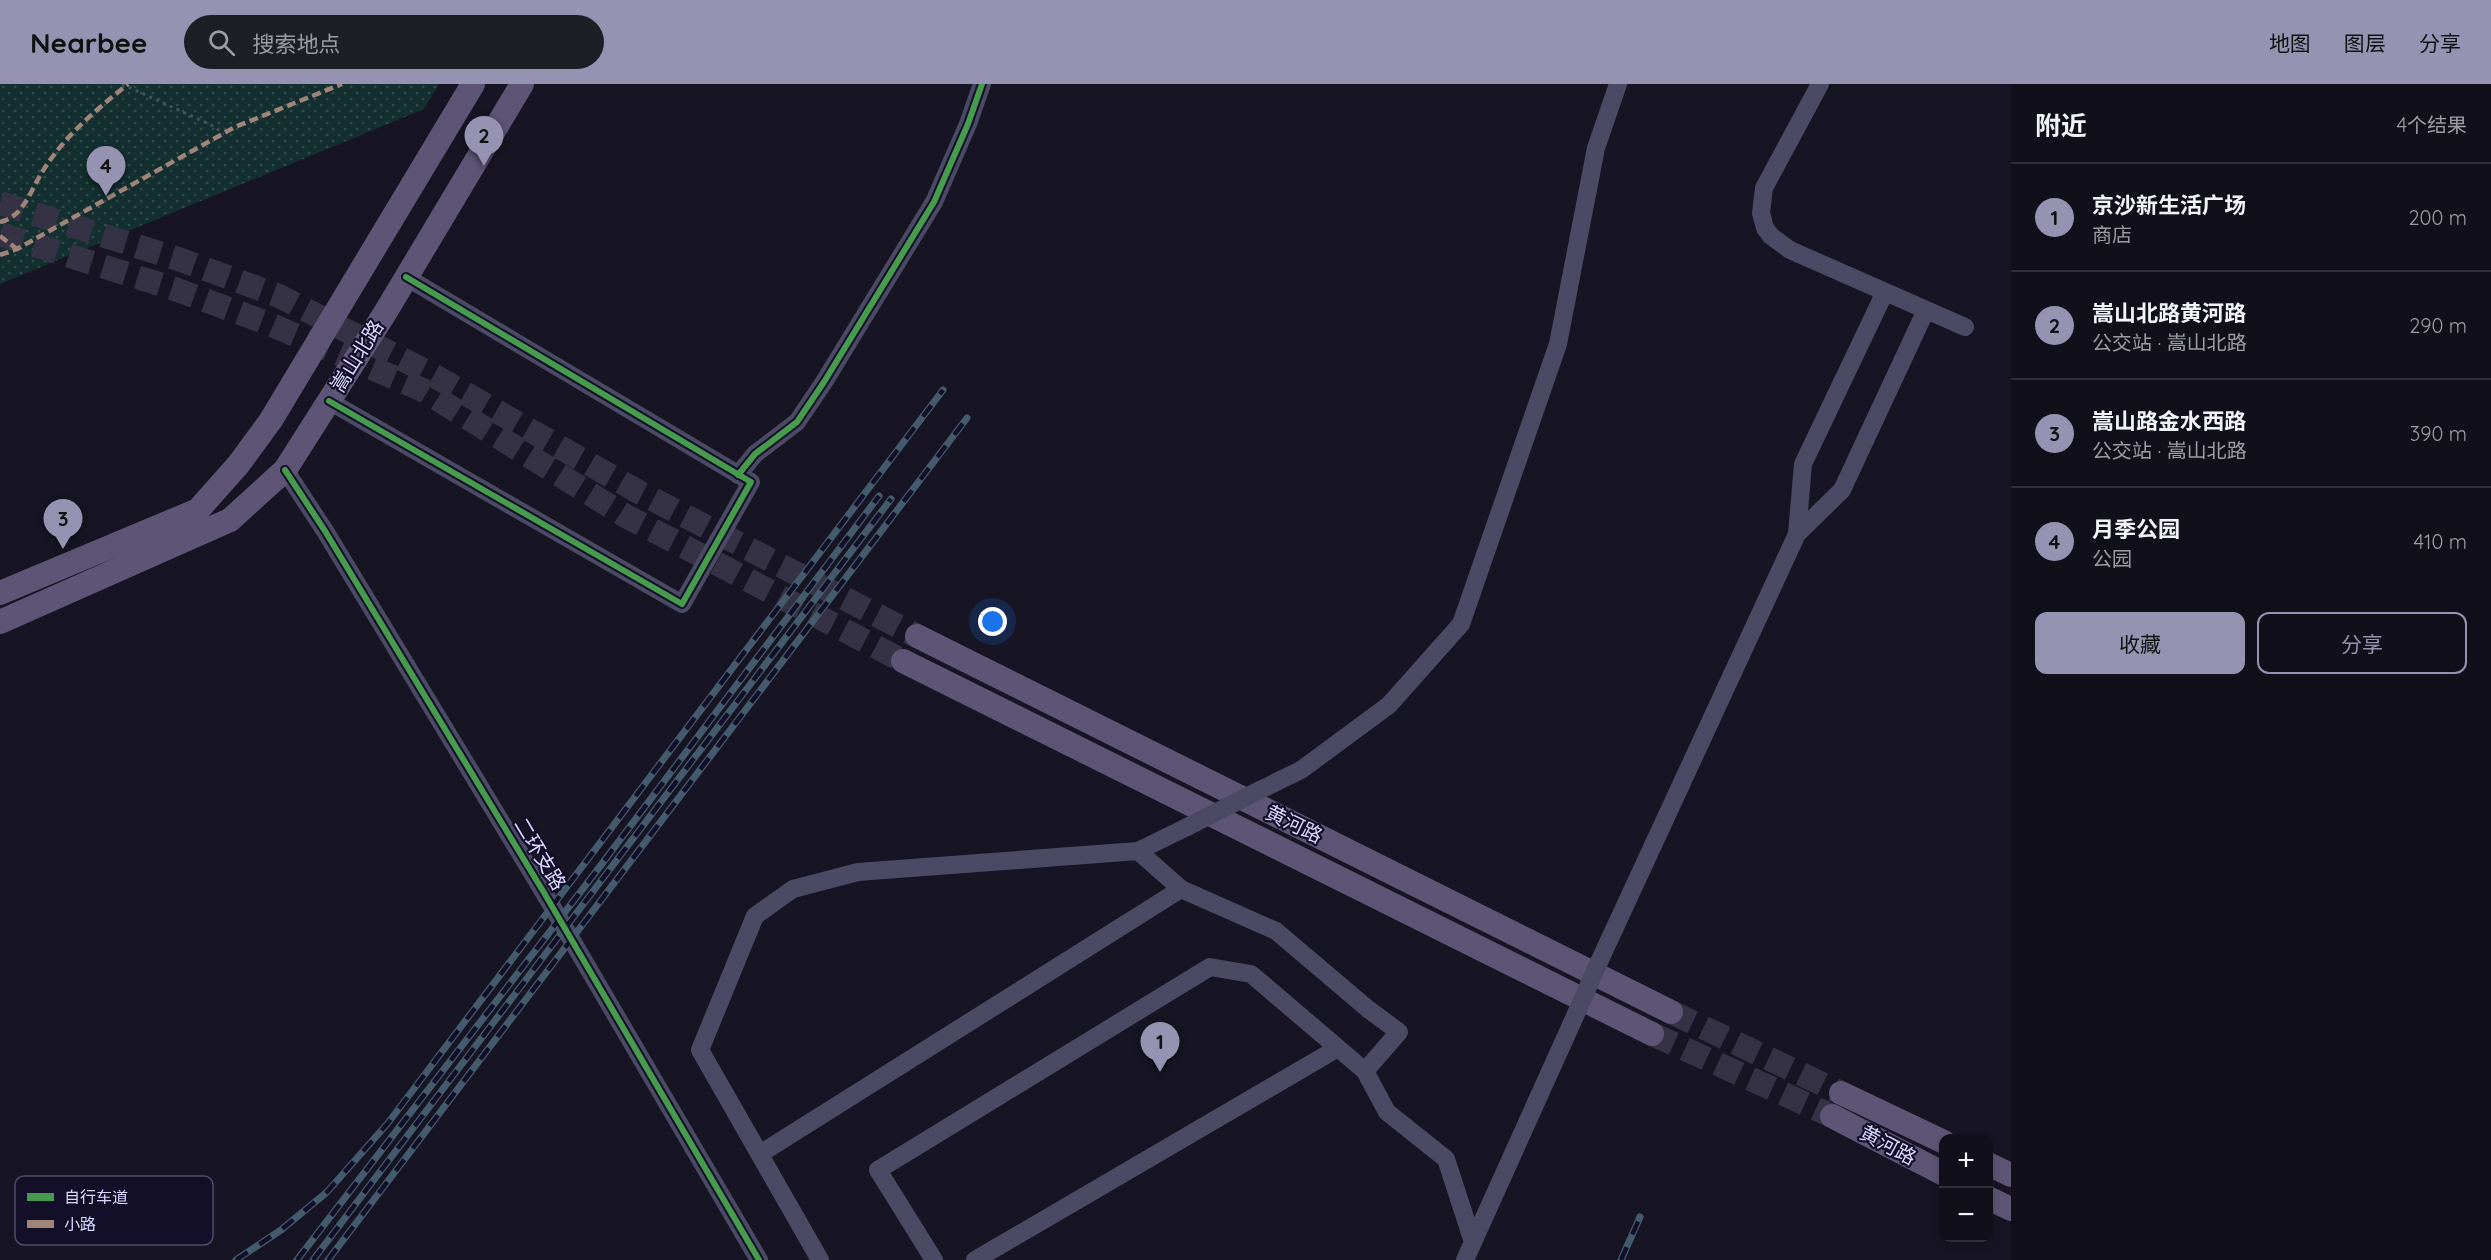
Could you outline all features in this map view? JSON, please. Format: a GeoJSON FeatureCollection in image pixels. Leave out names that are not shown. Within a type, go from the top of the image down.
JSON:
{"type":"FeatureCollection","features":[{"type":"Feature","properties":{"kind":"main road","name":"嵩山北路"},"geometry":{"type":"LineString","coordinates":[[0,593],[198,510],[238,465],[271,420],[473,84]]}},
{"type":"Feature","properties":{"kind":"main road","name":"嵩山北路"},"geometry":{"type":"LineString","coordinates":[[0,622],[230,520],[285,470],[406,277],[522,84]]}},
{"type":"Feature","properties":{"kind":"main road","name":"黄河路"},"geometry":{"type":"LineString","coordinates":[[917,636],[1671,1012]]}},
{"type":"Feature","properties":{"kind":"main road","name":"黄河路"},"geometry":{"type":"LineString","coordinates":[[903,661],[1652,1034]]}},
{"type":"Feature","properties":{"kind":"main road","name":"黄河路"},"geometry":{"type":"LineString","coordinates":[[1841,1093],[1939,1140]]}},
{"type":"Feature","properties":{"kind":"main road","name":"黄河路"},"geometry":{"type":"LineString","coordinates":[[1832,1116],[1939,1171]]}},
{"type":"Feature","properties":{"kind":"main road"},"geometry":{"type":"LineString","coordinates":[[1993,1166],[2011,1175]]}},
{"type":"Feature","properties":{"kind":"main road"},"geometry":{"type":"LineString","coordinates":[[1993,1200],[2011,1209]]}},
{"type":"Feature","properties":{"kind":"street"},"geometry":{"type":"LineString","coordinates":[[738,475],[755,454],[797,422],[824,382],[934,202],[968,124],[982,84]]}},
{"type":"Feature","properties":{"kind":"street"},"geometry":{"type":"LineString","coordinates":[[820,1260],[700,1050],[755,916],[793,889],[858,872],[1138,851],[1301,770],[1389,705],[1461,624],[1558,344],[1596,148],[1618,84]]}},
{"type":"Feature","properties":{"kind":"street"},"geometry":{"type":"LineString","coordinates":[[1820,84],[1764,188],[1761,213],[1765,228],[1771,236],[1790,250],[1965,327]]}},
{"type":"Feature","properties":{"kind":"street"},"geometry":{"type":"LineString","coordinates":[[329,401],[682,604],[751,482],[406,277]]}},
{"type":"Feature","properties":{"kind":"street"},"geometry":{"type":"LineString","coordinates":[[1465,1260],[1599,962],[1797,534],[1803,464],[1885,292]]}},
{"type":"Feature","properties":{"kind":"street"},"geometry":{"type":"LineString","coordinates":[[1797,534],[1842,490],[1926,310]]}},
{"type":"Feature","properties":{"kind":"street","name":"二环支路"},"geometry":{"type":"LineString","coordinates":[[285,470],[332,541],[543,891],[759,1260]]}},
{"type":"Feature","properties":{"kind":"street"},"geometry":{"type":"LineString","coordinates":[[1138,851],[1181,889],[1276,932],[1399,1032],[1365,1071]]}},
{"type":"Feature","properties":{"kind":"street"},"geometry":{"type":"LineString","coordinates":[[760,1154],[1181,889]]}},
{"type":"Feature","properties":{"kind":"street"},"geometry":{"type":"LineString","coordinates":[[934,1260],[878,1170],[1209,967],[1251,974],[1365,1071],[1387,1112],[1446,1159],[1473,1242]]}},
{"type":"Feature","properties":{"kind":"street"},"geometry":{"type":"LineString","coordinates":[[975,1260],[1338,1048]]}},
{"type":"Feature","properties":{"kind":"path"},"geometry":{"type":"LineString","coordinates":[[122,84],[213,126],[224,134]]}},
{"type":"Feature","properties":{"kind":"green space"},"geometry":{"type":"Polygon","coordinates":[[[0,84],[439,84],[424,109],[0,284],[0,84]]]}},
{"type":"Feature","properties":{"kind":"tunnel"},"geometry":{"type":"LineString","coordinates":[[0,203],[181,260],[279,296],[431,374],[637,491],[917,636]]}},
{"type":"Feature","properties":{"kind":"tunnel"},"geometry":{"type":"LineString","coordinates":[[0,234],[172,288],[267,323],[423,390],[624,515],[903,661]]}},
{"type":"Feature","properties":{"kind":"tunnel"},"geometry":{"type":"LineString","coordinates":[[1671,1012],[1841,1093]]}},
{"type":"Feature","properties":{"kind":"tunnel"},"geometry":{"type":"LineString","coordinates":[[1652,1034],[1832,1116]]}},
{"type":"Feature","properties":{"kind":"railway"},"geometry":{"type":"LineString","coordinates":[[236,1260],[281,1230],[327,1192],[388,1123],[943,390]]}},
{"type":"Feature","properties":{"kind":"railway"},"geometry":{"type":"LineString","coordinates":[[328,1260],[967,418]]}},
{"type":"Feature","properties":{"kind":"railway"},"geometry":{"type":"LineString","coordinates":[[297,1260],[595,873],[879,496]]}},
{"type":"Feature","properties":{"kind":"railway"},"geometry":{"type":"LineString","coordinates":[[313,1260],[891,499]]}},
{"type":"Feature","properties":{"kind":"railway"},"geometry":{"type":"LineString","coordinates":[[1621,1260],[1640,1217]]}},
{"type":"Feature","properties":{"kind":"marked path"},"geometry":{"type":"LineString","coordinates":[[0,222],[15,215],[25,203],[41,174],[69,136],[128,84]]}},
{"type":"Feature","properties":{"kind":"marked path"},"geometry":{"type":"LineString","coordinates":[[0,255],[17,249],[235,127],[342,84]]}},
{"type":"Feature","properties":{"kind":"marked path"},"geometry":{"type":"LineString","coordinates":[[0,236],[17,249]]}},
{"type":"Feature","properties":{"kind":"cycle path"},"geometry":{"type":"LineString","coordinates":[[738,475],[755,454],[797,422],[824,382],[934,202],[968,124],[982,84]]}},
{"type":"Feature","properties":{"kind":"cycle path"},"geometry":{"type":"LineString","coordinates":[[329,401],[682,604],[751,482],[406,277]]}},
{"type":"Feature","properties":{"kind":"cycle path"},"geometry":{"type":"LineString","coordinates":[[285,470],[325,531],[543,891],[759,1260]]}},
{"type":"Feature","properties":{"kind":"place","name":"嵩山北路黄河路"},"geometry":{"type":"Point","coordinates":[484,166]}},
{"type":"Feature","properties":{"kind":"place","name":"月季公园"},"geometry":{"type":"Point","coordinates":[106,196]}},
{"type":"Feature","properties":{"kind":"place","name":"嵩山路金水西路"},"geometry":{"type":"Point","coordinates":[63,549]}},
{"type":"Feature","properties":{"kind":"place","name":"京沙新生活广场"},"geometry":{"type":"Point","coordinates":[1160,1072]}}]}
